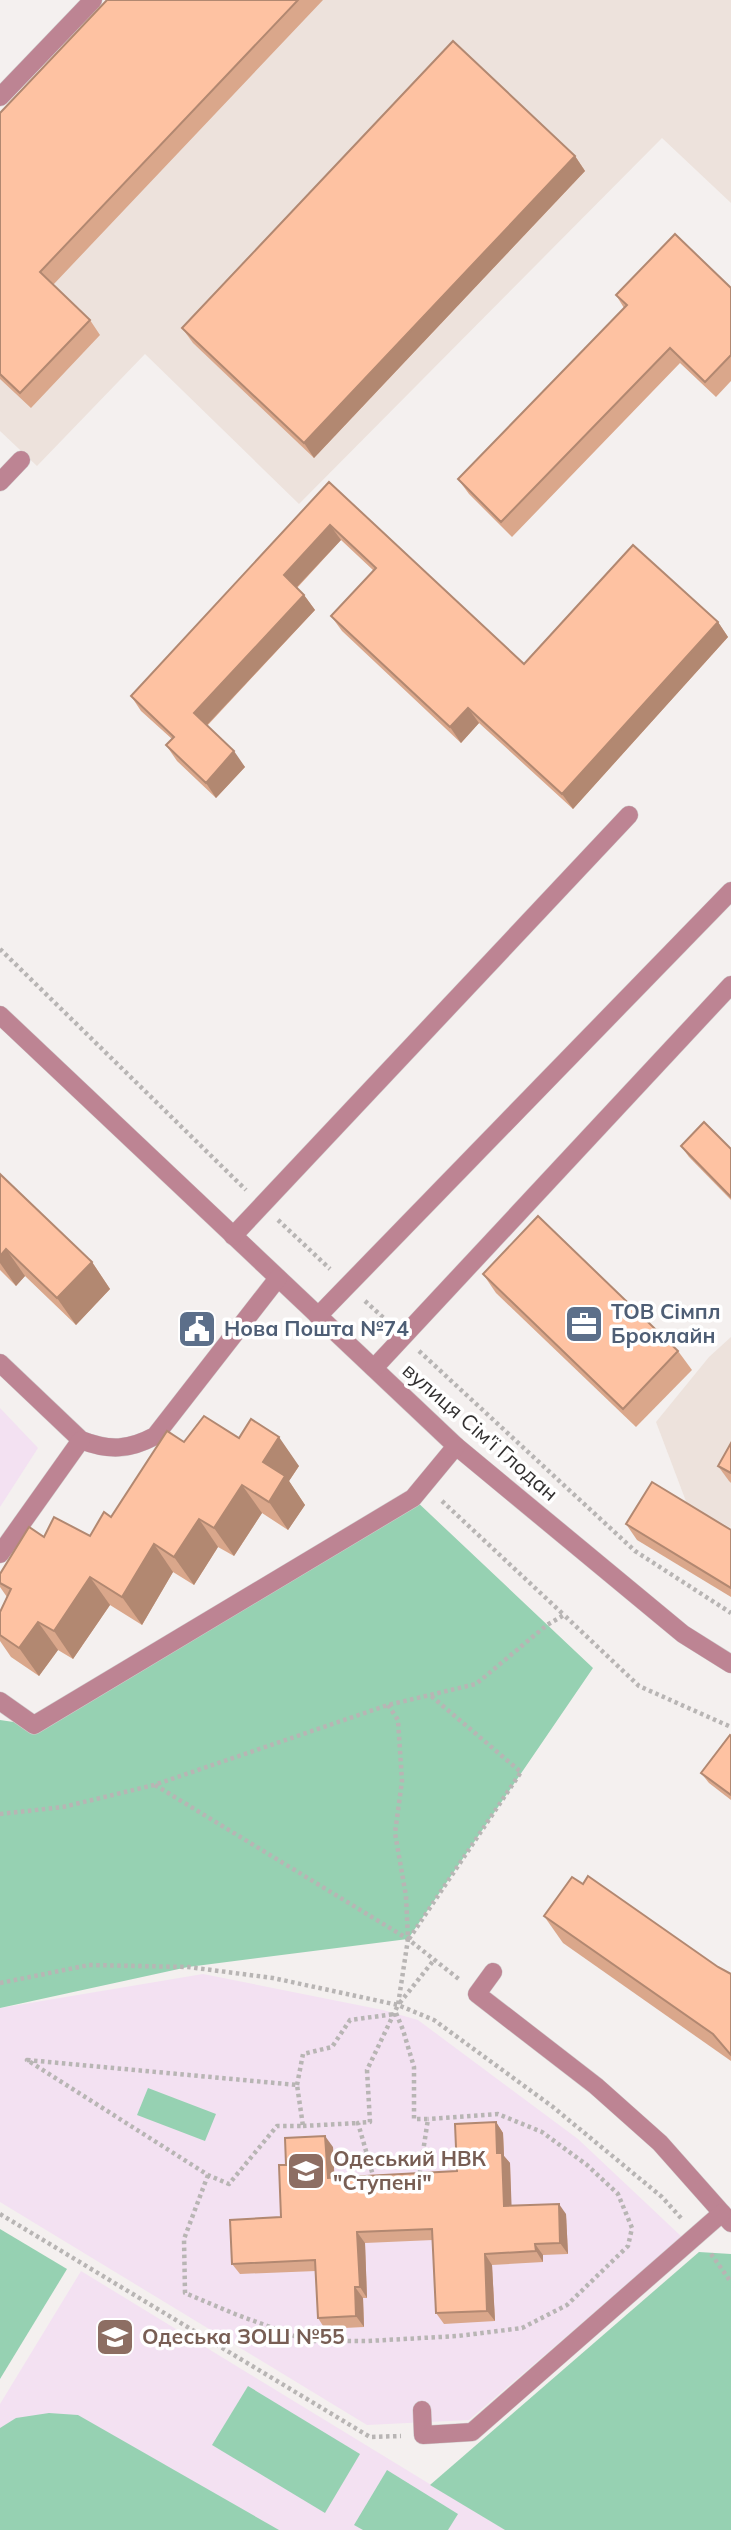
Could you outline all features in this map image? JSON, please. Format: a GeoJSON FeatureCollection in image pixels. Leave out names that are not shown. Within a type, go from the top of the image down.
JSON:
{"type":"FeatureCollection","features":[{"type":"Feature","properties":{"kind":"street"},"geometry":{"type":"LineString","coordinates":[[0,97],[93,0]]}},
{"type":"Feature","properties":{"kind":"street"},"geometry":{"type":"LineString","coordinates":[[0,482],[21,460]]}},
{"type":"Feature","properties":{"kind":"street"},"geometry":{"type":"LineString","coordinates":[[233,1236],[629,815]]}},
{"type":"Feature","properties":{"kind":"street"},"geometry":{"type":"LineString","coordinates":[[318,1316],[731,891]]}},
{"type":"Feature","properties":{"kind":"street"},"geometry":{"type":"LineString","coordinates":[[374,1368],[731,985]]}},
{"type":"Feature","properties":{"kind":"street","name":"вулиця Сім'ї Глодан"},"geometry":{"type":"LineString","coordinates":[[0,1015],[456,1446],[683,1634],[731,1664]]}},
{"type":"Feature","properties":{"kind":"street"},"geometry":{"type":"LineString","coordinates":[[0,1363],[81,1440],[97,1447],[117,1449],[137,1445],[155,1436],[278,1278]]}},
{"type":"Feature","properties":{"kind":"street"},"geometry":{"type":"LineString","coordinates":[[0,1554],[81,1440]]}},
{"type":"Feature","properties":{"kind":"street"},"geometry":{"type":"LineString","coordinates":[[0,1701],[34,1725],[413,1498],[456,1446]]}},
{"type":"Feature","properties":{"kind":"street"},"geometry":{"type":"LineString","coordinates":[[422,2410],[423,2435],[472,2432],[698,2236],[727,2218],[660,2143],[596,2086],[477,1994],[493,1972]]}},
{"type":"Feature","properties":{"kind":"path"},"geometry":{"type":"LineString","coordinates":[[425,1484],[639,1686],[731,1727]]}},
{"type":"Feature","properties":{"kind":"path"},"geometry":{"type":"LineString","coordinates":[[0,1814],[63,1807],[154,1785],[388,1705],[476,1684],[547,1625],[564,1615]]}},
{"type":"Feature","properties":{"kind":"path"},"geometry":{"type":"LineString","coordinates":[[408,1939],[521,1772],[430,1695]]}},
{"type":"Feature","properties":{"kind":"path"},"geometry":{"type":"LineString","coordinates":[[297,2085],[27,2060],[208,2175],[229,2184],[277,2126],[370,2122],[367,2070],[396,2014],[408,1939],[406,1896],[395,1833],[402,1781],[398,1720],[388,1705]]}},
{"type":"Feature","properties":{"kind":"path"},"geometry":{"type":"LineString","coordinates":[[154,1785],[408,1939],[477,1994]]}},
{"type":"Feature","properties":{"kind":"path"},"geometry":{"type":"LineString","coordinates":[[398,2005],[434,1960]]}},
{"type":"Feature","properties":{"kind":"path"},"geometry":{"type":"LineString","coordinates":[[0,1983],[89,1965],[188,1967],[273,1978],[398,2005],[434,2020],[553,2107],[662,2197],[698,2236],[731,2282]]}},
{"type":"Feature","properties":{"kind":"path"},"geometry":{"type":"LineString","coordinates":[[303,2126],[297,2085],[303,2054],[332,2047],[350,2020],[396,2014]]}},
{"type":"Feature","properties":{"kind":"path"},"geometry":{"type":"LineString","coordinates":[[208,2175],[184,2239],[185,2293],[308,2341],[458,2336],[522,2328],[567,2305],[628,2246],[632,2228],[618,2194],[587,2165],[542,2132],[498,2114],[414,2119],[414,2067],[396,2014]]}},
{"type":"Feature","properties":{"kind":"path"},"geometry":{"type":"LineString","coordinates":[[418,2183],[428,2119]]}},
{"type":"Feature","properties":{"kind":"path"},"geometry":{"type":"LineString","coordinates":[[358,2123],[376,2185]]}},
{"type":"Feature","properties":{"kind":"path"},"geometry":{"type":"LineString","coordinates":[[0,2214],[370,2437],[423,2435]]}},
{"type":"Feature","properties":{"kind":"shaded area"},"geometry":{"type":"Polygon","coordinates":[[[110,0],[731,0],[731,203],[662,138],[299,504],[145,354],[37,466],[0,431],[0,114],[110,0]]]}},
{"type":"Feature","properties":{"kind":"shaded area"},"geometry":{"type":"Polygon","coordinates":[[[731,1337],[731,1528],[687,1504],[656,1422],[709,1357],[731,1337]]]}},
{"type":"Feature","properties":{"kind":"shaded area"},"geometry":{"type":"Polygon","coordinates":[[[0,1408],[38,1448],[0,1507],[0,1408]]]}},
{"type":"Feature","properties":{"kind":"shaded area","name":"Одеський НВК \"Ступені\""},"geometry":{"type":"Polygon","coordinates":[[[203,1974],[383,2010],[418,2020],[578,2139],[682,2237],[469,2420],[367,2425],[0,2202],[0,2008],[203,1974]]]}},
{"type":"Feature","properties":{"kind":"shaded area","name":"Одеська ЗОШ №55"},"geometry":{"type":"Polygon","coordinates":[[[81,2271],[505,2530],[0,2530],[0,2404],[81,2271]]]}},
{"type":"Feature","properties":{"kind":"green space"},"geometry":{"type":"Polygon","coordinates":[[[413,1498],[593,1668],[408,1939],[188,1967],[0,2008],[0,1720],[34,1725],[413,1498]]]}},
{"type":"Feature","properties":{"kind":"green space"},"geometry":{"type":"Polygon","coordinates":[[[148,2088],[216,2114],[205,2141],[137,2115],[148,2088]]]}},
{"type":"Feature","properties":{"kind":"green space"},"geometry":{"type":"Polygon","coordinates":[[[0,2229],[67,2269],[0,2379],[0,2229]]]}},
{"type":"Feature","properties":{"kind":"green space"},"geometry":{"type":"Polygon","coordinates":[[[699,2252],[731,2254],[731,2530],[505,2530],[430,2485],[699,2252]]]}},
{"type":"Feature","properties":{"kind":"green space"},"geometry":{"type":"Polygon","coordinates":[[[248,2386],[360,2454],[325,2513],[212,2445],[248,2386]]]}},
{"type":"Feature","properties":{"kind":"green space"},"geometry":{"type":"Polygon","coordinates":[[[49,2413],[78,2415],[279,2530],[0,2530],[0,2428],[16,2418],[49,2413]]]}},
{"type":"Feature","properties":{"kind":"green space"},"geometry":{"type":"Polygon","coordinates":[[[387,2470],[458,2514],[448,2530],[363,2530],[354,2525],[387,2470]]]}},
{"type":"Feature","properties":{"kind":"building"},"geometry":{"type":"Polygon","coordinates":[[[107,0],[298,0],[40,272],[90,320],[20,393],[0,374],[0,113],[107,0]]]}},
{"type":"Feature","properties":{"kind":"building"},"geometry":{"type":"Polygon","coordinates":[[[453,41],[575,156],[304,443],[182,328],[453,41]]]}},
{"type":"Feature","properties":{"kind":"building"},"geometry":{"type":"Polygon","coordinates":[[[675,234],[731,288],[731,355],[705,382],[670,348],[501,522],[458,479],[627,305],[616,295],[675,234]]]}},
{"type":"Feature","properties":{"kind":"building"},"geometry":{"type":"Polygon","coordinates":[[[329,482],[524,664],[633,545],[718,622],[562,794],[468,708],[450,727],[331,616],[376,568],[330,525],[284,575],[304,595],[194,713],[234,751],[206,783],[166,745],[174,737],[131,696],[329,482]]]}},
{"type":"Feature","properties":{"kind":"building"},"geometry":{"type":"Polygon","coordinates":[[[704,1122],[731,1149],[731,1197],[681,1146],[704,1122]]]}},
{"type":"Feature","properties":{"kind":"building"},"geometry":{"type":"Polygon","coordinates":[[[0,1174],[92,1262],[57,1298],[6,1249],[0,1256],[0,1174]]]}},
{"type":"Feature","properties":{"kind":"building"},"geometry":{"type":"Polygon","coordinates":[[[538,1216],[678,1351],[623,1409],[483,1274],[538,1216]]]}},
{"type":"Feature","properties":{"kind":"building"},"geometry":{"type":"Polygon","coordinates":[[[204,1416],[239,1438],[251,1419],[279,1437],[263,1462],[285,1476],[269,1502],[242,1485],[214,1528],[199,1519],[174,1557],[154,1544],[122,1597],[90,1577],[54,1631],[38,1622],[19,1648],[0,1635],[0,1612],[11,1589],[0,1583],[0,1574],[29,1527],[44,1537],[54,1517],[90,1536],[104,1512],[111,1517],[167,1431],[184,1442],[204,1416]]]}},
{"type":"Feature","properties":{"kind":"building"},"geometry":{"type":"Polygon","coordinates":[[[731,1443],[731,1473],[718,1466],[731,1443]]]}},
{"type":"Feature","properties":{"kind":"building"},"geometry":{"type":"Polygon","coordinates":[[[652,1482],[731,1530],[731,1588],[626,1524],[652,1482]]]}},
{"type":"Feature","properties":{"kind":"building"},"geometry":{"type":"Polygon","coordinates":[[[731,1736],[731,1795],[701,1773],[731,1736]]]}},
{"type":"Feature","properties":{"kind":"building"},"geometry":{"type":"Polygon","coordinates":[[[588,1876],[731,1974],[731,2055],[713,2034],[544,1916],[572,1877],[583,1884],[588,1876]]]}},
{"type":"Feature","properties":{"kind":"building"},"geometry":{"type":"Polygon","coordinates":[[[496,2122],[497,2153],[502,2153],[504,2206],[559,2204],[560,2243],[535,2244],[536,2251],[485,2254],[487,2311],[436,2313],[432,2229],[357,2232],[360,2287],[355,2287],[356,2316],[318,2318],[315,2260],[232,2264],[230,2220],[281,2217],[279,2165],[286,2165],[285,2138],[325,2136],[328,2178],[457,2171],[455,2124],[496,2122]]]}},
{"type":"Feature","properties":{"kind":"place","name":"ТОВ Сімпл Броклайн"},"geometry":{"type":"Point","coordinates":[584,1324]}},
{"type":"Feature","properties":{"kind":"place","name":"Нова Пошта №74"},"geometry":{"type":"Point","coordinates":[197,1329]}},
{"type":"Feature","properties":{"kind":"place","name":"Одеський НВК \"Ступені\""},"geometry":{"type":"Point","coordinates":[306,2171]}},
{"type":"Feature","properties":{"kind":"place","name":"Одеська ЗОШ №55"},"geometry":{"type":"Point","coordinates":[115,2337]}}]}
